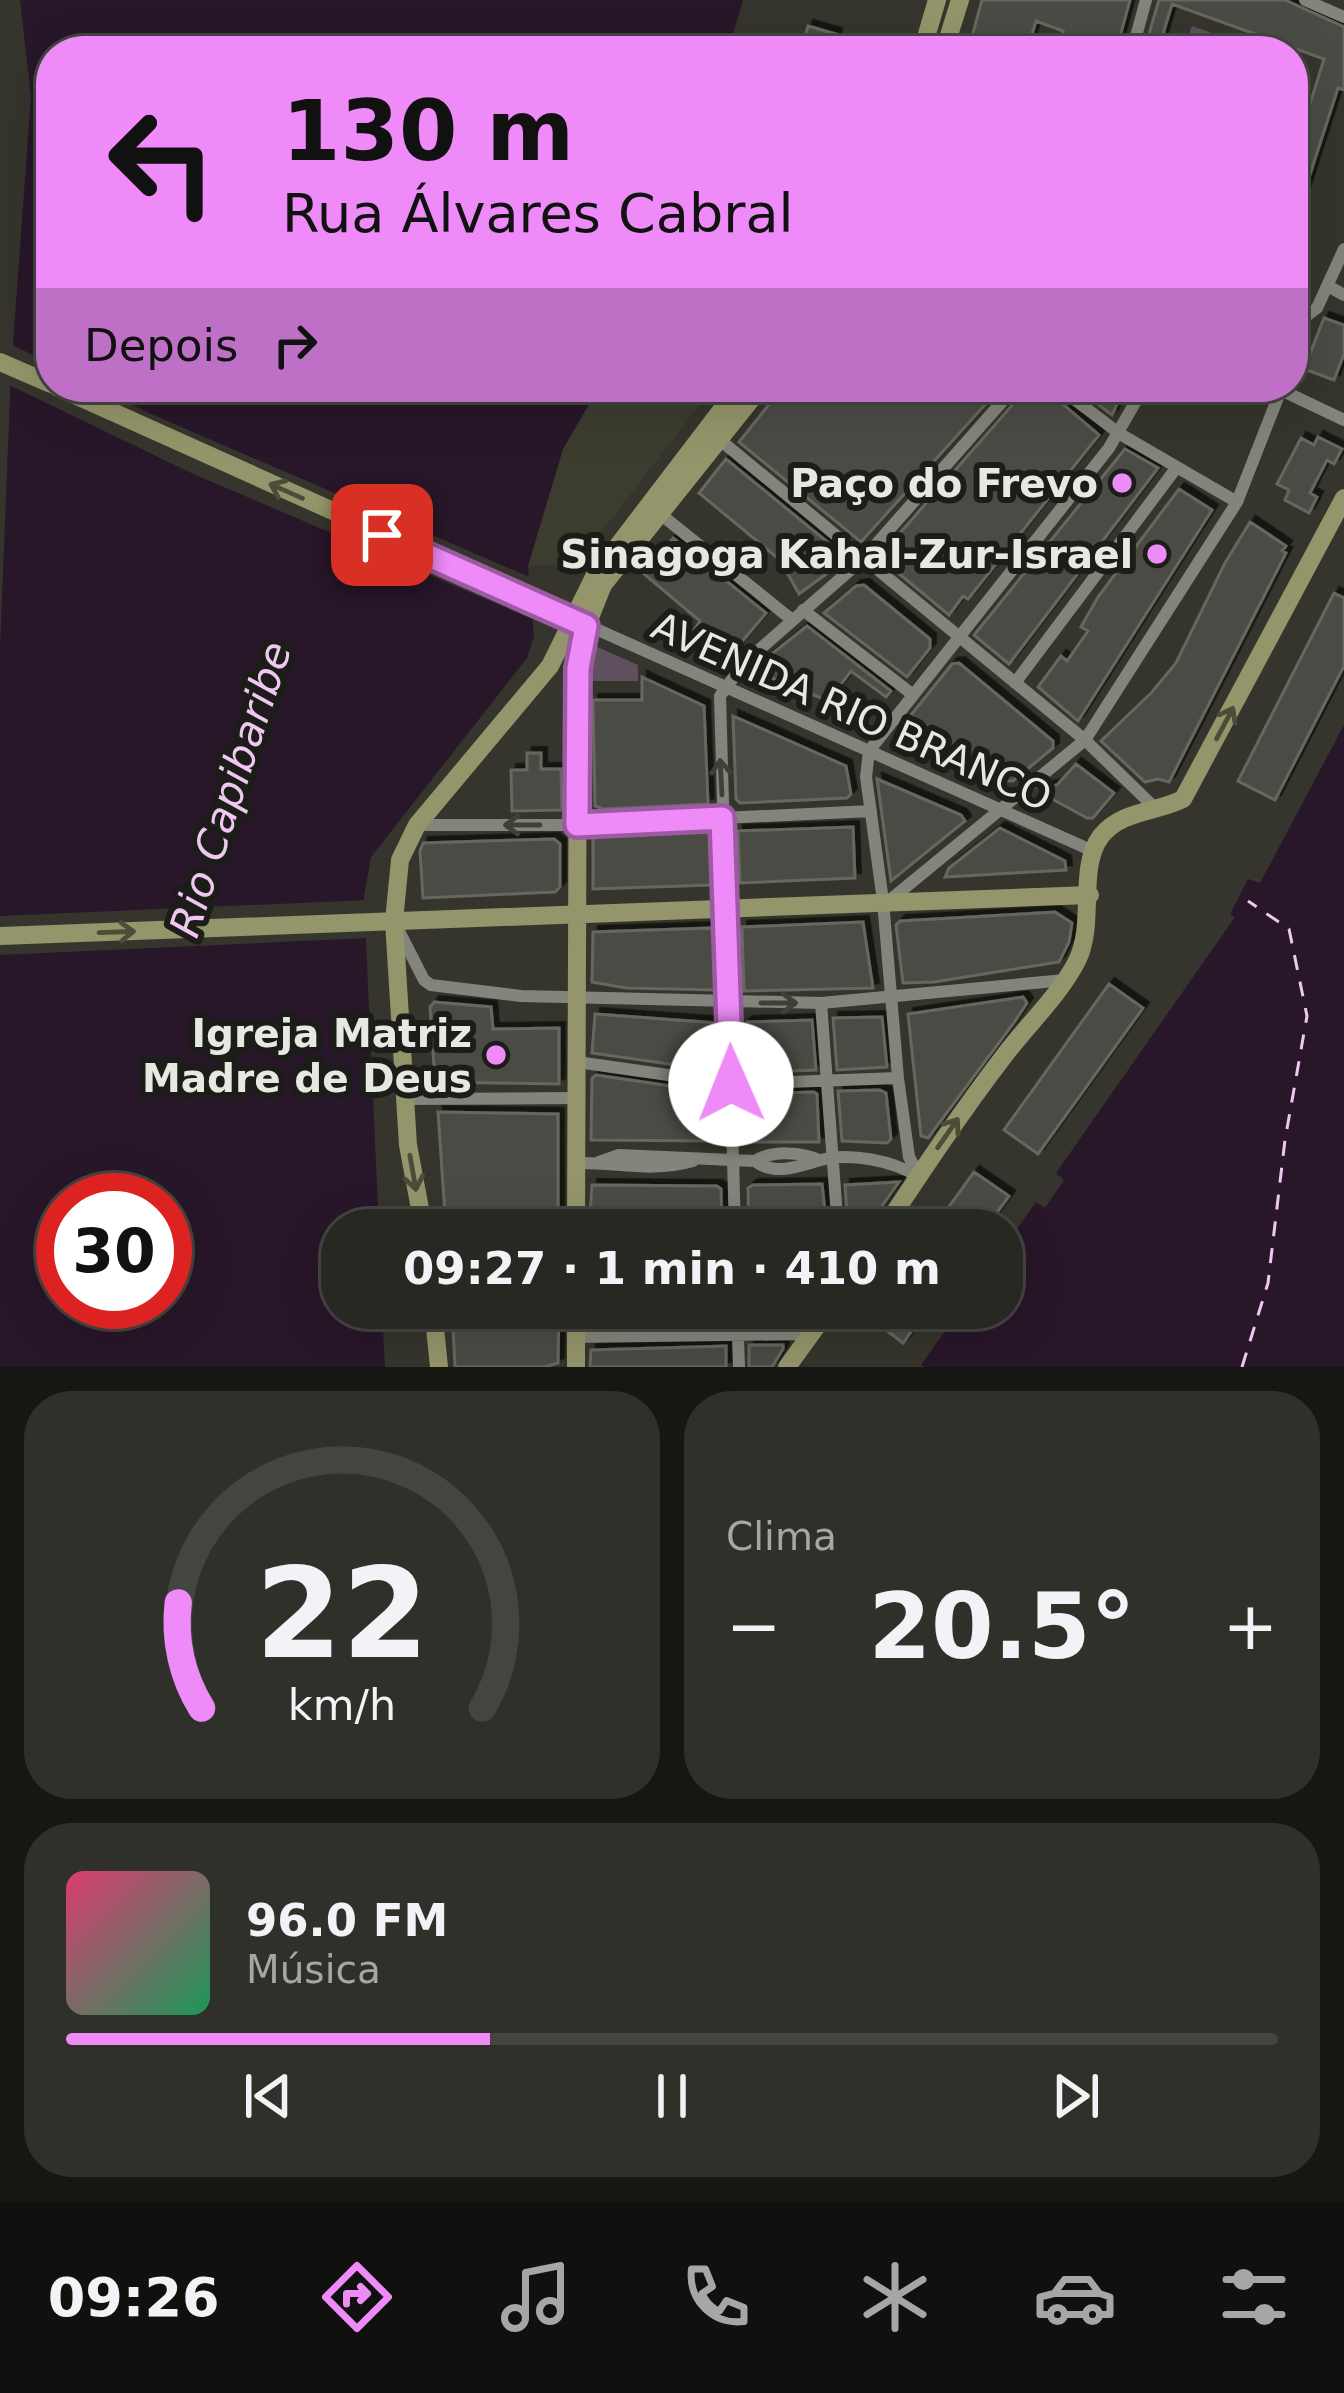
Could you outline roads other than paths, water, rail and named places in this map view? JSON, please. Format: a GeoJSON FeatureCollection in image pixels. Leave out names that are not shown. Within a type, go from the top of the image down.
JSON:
{"type":"FeatureCollection","features":[{"type":"Feature","properties":{"kind":"main road"},"geometry":{"type":"LineString","coordinates":[[926,36],[937,0]]}},
{"type":"Feature","properties":{"kind":"main road"},"geometry":{"type":"LineString","coordinates":[[949,36],[960,0]]}},
{"type":"Feature","properties":{"kind":"main road"},"geometry":{"type":"LineString","coordinates":[[3,363],[36,378]]}},
{"type":"Feature","properties":{"kind":"main road"},"geometry":{"type":"LineString","coordinates":[[89,402],[580,622]]}},
{"type":"Feature","properties":{"kind":"main road"},"geometry":{"type":"LineString","coordinates":[[576,1209],[580,622],[594,577],[728,402]]}},
{"type":"Feature","properties":{"kind":"main road"},"geometry":{"type":"LineString","coordinates":[[421,1209],[384,922],[400,860],[417,825],[550,666],[603,585],[749,402]]}},
{"type":"Feature","properties":{"kind":"main road"},"geometry":{"type":"LineString","coordinates":[[897,1209],[985,1081],[1066,980],[1084,944],[1093,851],[1111,826],[1183,799],[1344,498]]}},
{"type":"Feature","properties":{"kind":"main road"},"geometry":{"type":"LineString","coordinates":[[0,936],[1090,895]]}},
{"type":"Feature","properties":{"kind":"main road"},"geometry":{"type":"LineString","coordinates":[[435,1329],[439,1367]]}},
{"type":"Feature","properties":{"kind":"main road"},"geometry":{"type":"LineString","coordinates":[[574,1366],[576,1329]]}},
{"type":"Feature","properties":{"kind":"main road"},"geometry":{"type":"LineString","coordinates":[[787,1367],[815,1329]]}},
{"type":"Feature","properties":{"kind":"street"},"geometry":{"type":"LineString","coordinates":[[1136,36],[1146,0]]}},
{"type":"Feature","properties":{"kind":"street"},"geometry":{"type":"LineString","coordinates":[[1306,0],[1344,15]]}},
{"type":"Feature","properties":{"kind":"street"},"geometry":{"type":"LineString","coordinates":[[1308,317],[1344,249]]}},
{"type":"Feature","properties":{"kind":"street"},"geometry":{"type":"LineString","coordinates":[[1328,286],[1344,295]]}},
{"type":"Feature","properties":{"kind":"street"},"geometry":{"type":"LineString","coordinates":[[734,1209],[718,709],[724,686],[864,558],[1002,402]]}},
{"type":"Feature","properties":{"kind":"street"},"geometry":{"type":"LineString","coordinates":[[1078,402],[1120,434],[1237,502]]}},
{"type":"Feature","properties":{"kind":"street"},"geometry":{"type":"LineString","coordinates":[[918,1176],[909,1156],[898,1078],[886,900],[866,777],[869,751],[1120,434],[1136,402]]}},
{"type":"Feature","properties":{"kind":"street"},"geometry":{"type":"LineString","coordinates":[[886,900],[1085,740],[1237,502],[1276,402]]}},
{"type":"Feature","properties":{"kind":"street"},"geometry":{"type":"LineString","coordinates":[[1308,402],[1344,420]]}},
{"type":"Feature","properties":{"kind":"street"},"geometry":{"type":"LineString","coordinates":[[720,440],[1085,740],[1155,808]]}},
{"type":"Feature","properties":{"kind":"street"},"geometry":{"type":"LineString","coordinates":[[1015,683],[1178,467]]}},
{"type":"Feature","properties":{"kind":"street"},"geometry":{"type":"LineString","coordinates":[[659,513],[791,620]]}},
{"type":"Feature","properties":{"kind":"street"},"geometry":{"type":"LineString","coordinates":[[803,610],[911,694]]}},
{"type":"Feature","properties":{"kind":"street","name":"AVENIDA RIO BRANCO"},"geometry":{"type":"LineString","coordinates":[[580,622],[1093,851]]}},
{"type":"Feature","properties":{"kind":"street"},"geometry":{"type":"LineString","coordinates":[[417,825],[577,825],[871,811]]}},
{"type":"Feature","properties":{"kind":"street"},"geometry":{"type":"LineString","coordinates":[[384,922],[431,985],[520,996],[821,1003],[1066,980]]}},
{"type":"Feature","properties":{"kind":"street"},"geometry":{"type":"LineString","coordinates":[[821,1003],[826,1160],[834,1209]]}},
{"type":"Feature","properties":{"kind":"street"},"geometry":{"type":"LineString","coordinates":[[577,1062],[731,1084],[898,1078]]}},
{"type":"Feature","properties":{"kind":"street"},"geometry":{"type":"LineString","coordinates":[[404,1100],[575,1098]]}},
{"type":"Feature","properties":{"kind":"street"},"geometry":{"type":"LineString","coordinates":[[576,1162],[668,1168],[694,1161],[755,1161],[764,1168],[808,1167],[826,1160],[881,1160],[898,1163],[918,1176]]}},
{"type":"Feature","properties":{"kind":"street"},"geometry":{"type":"LineString","coordinates":[[738,1329],[739,1367]]}},
{"type":"Feature","properties":{"kind":"street"},"geometry":{"type":"LineString","coordinates":[[576,1337],[812,1334]]}},
{"type":"Feature","properties":{"kind":"water","name":"Rio Capibaribe"},"geometry":{"type":"Polygon","coordinates":[[[20,0],[743,0],[732,36],[36,36],[36,402],[590,402],[563,449],[528,566],[534,636],[527,658],[371,857],[364,897],[378,1209],[321,1209],[321,1329],[383,1329],[385,1367],[0,1367],[0,647],[11,371],[31,96],[20,0]]]}},
{"type":"Feature","properties":{"kind":"water"},"geometry":{"type":"Polygon","coordinates":[[[1344,725],[1344,1367],[921,1365],[946,1329],[1023,1329],[1023,1220],[1036,1202],[1045,1208],[1064,1180],[1056,1173],[1235,917],[1230,914],[1248,879],[1260,883],[1344,725]]]}},
{"type":"Feature","properties":{"kind":"place","name":"Paço do Frevo"},"geometry":{"type":"Point","coordinates":[1122,483]}},
{"type":"Feature","properties":{"kind":"place","name":"Sinagoga Kahal-Zur-Israel"},"geometry":{"type":"Point","coordinates":[1157,554]}},
{"type":"Feature","properties":{"kind":"place","name":"Igreja Matriz Madre de Deus"},"geometry":{"type":"Point","coordinates":[496,1055]}}]}
